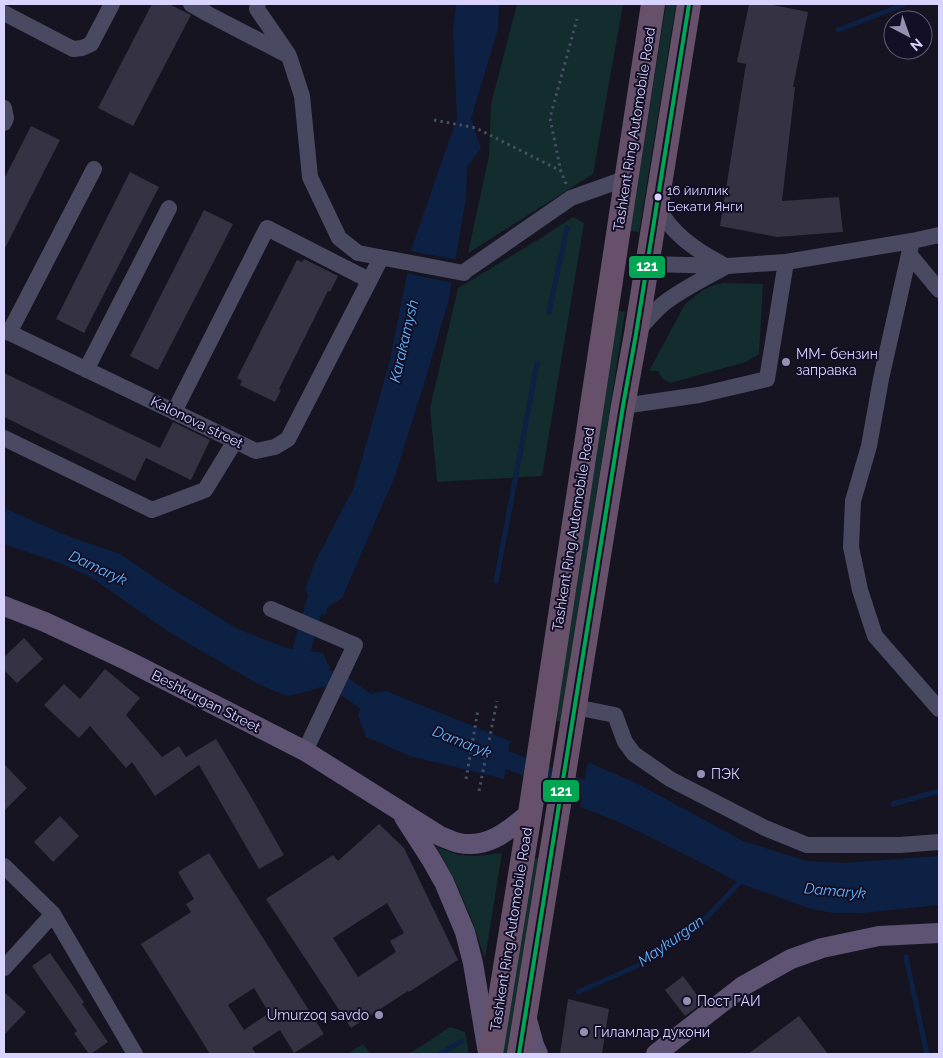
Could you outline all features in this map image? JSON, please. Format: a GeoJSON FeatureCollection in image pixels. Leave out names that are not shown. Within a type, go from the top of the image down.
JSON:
{"type":"FeatureCollection","features":[{"type":"Feature","properties":{"kind":"highway","name":"Tashkent Ring Automobile Road"},"geometry":{"type":"LineString","coordinates":[[490,1054],[544,724],[653,4]]}},
{"type":"Feature","properties":{"kind":"highway","name":"Tashkent Ring Automobile Road"},"geometry":{"type":"LineString","coordinates":[[519,1054],[689,4]]}},
{"type":"Feature","properties":{"kind":"highway"},"geometry":{"type":"LineString","coordinates":[[614,260],[647,264]]}},
{"type":"Feature","properties":{"kind":"main road","name":"Beshkurgan Street"},"geometry":{"type":"LineString","coordinates":[[4,606],[45,622],[128,661],[305,751],[440,836],[459,843],[468,844],[492,840],[506,833],[530,813]]}},
{"type":"Feature","properties":{"kind":"main road"},"geometry":{"type":"LineString","coordinates":[[401,811],[444,882],[465,932],[474,963],[490,1054]]}},
{"type":"Feature","properties":{"kind":"main road"},"geometry":{"type":"LineString","coordinates":[[656,1054],[743,986],[791,959],[822,948],[878,936],[939,933]]}},
{"type":"Feature","properties":{"kind":"main road"},"geometry":{"type":"LineString","coordinates":[[526,1014],[538,1054]]}},
{"type":"Feature","properties":{"kind":"street"},"geometry":{"type":"LineString","coordinates":[[4,12],[73,49],[91,44],[112,4]]}},
{"type":"Feature","properties":{"kind":"street"},"geometry":{"type":"LineString","coordinates":[[191,4],[289,56]]}},
{"type":"Feature","properties":{"kind":"street"},"geometry":{"type":"LineString","coordinates":[[258,4],[257,9],[289,56],[302,96],[310,177],[339,238],[358,252],[464,273],[571,198],[627,178]]}},
{"type":"Feature","properties":{"kind":"street"},"geometry":{"type":"LineString","coordinates":[[4,108],[6,118],[4,123]]}},
{"type":"Feature","properties":{"kind":"street"},"geometry":{"type":"LineString","coordinates":[[7,331],[94,168]]}},
{"type":"Feature","properties":{"kind":"street"},"geometry":{"type":"LineString","coordinates":[[656,205],[679,236],[702,253],[727,266]]}},
{"type":"Feature","properties":{"kind":"street"},"geometry":{"type":"LineString","coordinates":[[86,370],[169,208]]}},
{"type":"Feature","properties":{"kind":"street"},"geometry":{"type":"LineString","coordinates":[[174,412],[267,228],[370,280]]}},
{"type":"Feature","properties":{"kind":"street"},"geometry":{"type":"LineString","coordinates":[[647,264],[727,266],[786,262],[911,248],[939,235]]}},
{"type":"Feature","properties":{"kind":"street"},"geometry":{"type":"LineString","coordinates":[[911,248],[939,290]]}},
{"type":"Feature","properties":{"kind":"street"},"geometry":{"type":"LineString","coordinates":[[911,248],[881,379],[869,446],[853,501],[851,547],[860,590],[875,636],[939,709]]}},
{"type":"Feature","properties":{"kind":"street","name":"Kalonova street"},"geometry":{"type":"LineString","coordinates":[[7,331],[256,451],[275,447],[288,439],[370,280],[385,258]]}},
{"type":"Feature","properties":{"kind":"street"},"geometry":{"type":"LineString","coordinates":[[623,406],[700,395],[767,379],[786,262]]}},
{"type":"Feature","properties":{"kind":"street"},"geometry":{"type":"LineString","coordinates":[[636,334],[645,322],[664,304],[687,288],[727,266]]}},
{"type":"Feature","properties":{"kind":"street"},"geometry":{"type":"LineString","coordinates":[[4,438],[152,510],[206,490],[235,441]]}},
{"type":"Feature","properties":{"kind":"street"},"geometry":{"type":"LineString","coordinates":[[271,609],[355,645],[305,751]]}},
{"type":"Feature","properties":{"kind":"street"},"geometry":{"type":"LineString","coordinates":[[573,717],[615,714],[625,742],[634,754],[663,774],[722,807],[765,828],[808,845],[900,845],[939,842]]}},
{"type":"Feature","properties":{"kind":"street"},"geometry":{"type":"LineString","coordinates":[[4,866],[53,914],[135,1054]]}},
{"type":"Feature","properties":{"kind":"street"},"geometry":{"type":"LineString","coordinates":[[4,968],[53,914]]}},
{"type":"Feature","properties":{"kind":"path"},"geometry":{"type":"LineString","coordinates":[[571,198],[561,172],[550,118],[577,19]]}},
{"type":"Feature","properties":{"kind":"path"},"geometry":{"type":"LineString","coordinates":[[434,120],[476,128],[561,172]]}},
{"type":"Feature","properties":{"kind":"path"},"geometry":{"type":"LineString","coordinates":[[479,791],[497,701]]}},
{"type":"Feature","properties":{"kind":"path"},"geometry":{"type":"LineString","coordinates":[[466,779],[478,710]]}},
{"type":"Feature","properties":{"kind":"green space"},"geometry":{"type":"Polygon","coordinates":[[[517,4],[623,4],[593,174],[468,253],[489,156],[491,104],[517,4]]]}},
{"type":"Feature","properties":{"kind":"green space"},"geometry":{"type":"Polygon","coordinates":[[[666,4],[676,4],[639,232],[630,231],[666,4]]]}},
{"type":"Feature","properties":{"kind":"green space"},"geometry":{"type":"Polygon","coordinates":[[[573,217],[584,223],[542,476],[437,482],[430,408],[458,288],[573,217]]]}},
{"type":"Feature","properties":{"kind":"green space"},"geometry":{"type":"Polygon","coordinates":[[[724,283],[763,284],[759,354],[746,362],[670,383],[662,378],[658,371],[649,371],[685,304],[703,290],[724,283]]]}},
{"type":"Feature","properties":{"kind":"green space"},"geometry":{"type":"Polygon","coordinates":[[[615,310],[625,312],[561,722],[551,720],[615,310]]]}},
{"type":"Feature","properties":{"kind":"green space"},"geometry":{"type":"Polygon","coordinates":[[[437,847],[458,855],[476,856],[502,853],[485,959],[472,920],[455,881],[437,847]]]}},
{"type":"Feature","properties":{"kind":"green space"},"geometry":{"type":"Polygon","coordinates":[[[530,857],[540,859],[509,1054],[499,1054],[530,857]]]}},
{"type":"Feature","properties":{"kind":"green space"},"geometry":{"type":"Polygon","coordinates":[[[450,1027],[465,1032],[469,1054],[409,1054],[450,1027]]]}},
{"type":"Feature","properties":{"kind":"green space"},"geometry":{"type":"Polygon","coordinates":[[[363,1044],[370,1054],[347,1054],[363,1044]]]}},
{"type":"Feature","properties":{"kind":"water"},"geometry":{"type":"Polygon","coordinates":[[[456,4],[499,4],[498,29],[471,119],[481,148],[467,167],[466,198],[448,303],[395,476],[342,598],[328,607],[325,615],[307,604],[309,598],[305,589],[315,562],[354,487],[390,360],[413,244],[457,118],[453,31],[456,4]]]}},
{"type":"Feature","properties":{"kind":"water"},"geometry":{"type":"Polygon","coordinates":[[[4,508],[65,535],[120,554],[169,587],[238,629],[286,648],[323,653],[330,668],[321,687],[286,696],[258,684],[169,632],[92,578],[58,562],[4,544],[4,508]]]}},
{"type":"Feature","properties":{"kind":"water"},"geometry":{"type":"Polygon","coordinates":[[[386,691],[510,741],[504,779],[410,756],[366,737],[358,715],[365,695],[386,691]]]}},
{"type":"Feature","properties":{"kind":"water"},"geometry":{"type":"Polygon","coordinates":[[[588,762],[638,784],[743,841],[807,861],[844,863],[939,856],[939,905],[863,913],[832,913],[808,908],[739,883],[640,832],[580,807],[588,762]]]}},
{"type":"Feature","properties":{"kind":"pier"},"geometry":{"type":"Polygon","coordinates":[[[409,251],[458,260],[454,283],[405,273],[409,251]]]}},
{"type":"Feature","properties":{"kind":"building"},"geometry":{"type":"Polygon","coordinates":[[[152,4],[169,4],[191,15],[133,126],[98,108],[152,4]]]}},
{"type":"Feature","properties":{"kind":"building"},"geometry":{"type":"Polygon","coordinates":[[[749,4],[768,4],[808,12],[793,87],[795,87],[782,201],[839,197],[843,232],[777,237],[720,226],[746,64],[737,62],[749,4]]]}},
{"type":"Feature","properties":{"kind":"building"},"geometry":{"type":"Polygon","coordinates":[[[31,126],[60,140],[4,250],[4,179],[31,126]]]}},
{"type":"Feature","properties":{"kind":"building"},"geometry":{"type":"Polygon","coordinates":[[[130,172],[159,187],[84,333],[56,319],[130,172]]]}},
{"type":"Feature","properties":{"kind":"building"},"geometry":{"type":"Polygon","coordinates":[[[204,210],[233,224],[158,370],[130,356],[204,210]]]}},
{"type":"Feature","properties":{"kind":"building"},"geometry":{"type":"Polygon","coordinates":[[[304,259],[338,276],[330,292],[328,291],[279,389],[281,390],[275,402],[240,385],[242,381],[237,378],[297,260],[302,262],[304,259]]]}},
{"type":"Feature","properties":{"kind":"building"},"geometry":{"type":"Polygon","coordinates":[[[4,373],[160,448],[173,422],[210,440],[191,480],[146,458],[135,481],[4,417],[4,373]]]}},
{"type":"Feature","properties":{"kind":"building"},"geometry":{"type":"Polygon","coordinates":[[[24,638],[43,659],[17,683],[4,670],[4,657],[24,638]]]}},
{"type":"Feature","properties":{"kind":"building"},"geometry":{"type":"Polygon","coordinates":[[[105,669],[140,698],[126,715],[162,757],[179,746],[186,757],[216,739],[284,855],[259,869],[199,765],[155,796],[132,762],[126,768],[90,726],[79,738],[44,705],[64,684],[80,699],[105,669]]]}},
{"type":"Feature","properties":{"kind":"building"},"geometry":{"type":"Polygon","coordinates":[[[4,764],[27,788],[4,811],[4,764]]]}},
{"type":"Feature","properties":{"kind":"building"},"geometry":{"type":"Polygon","coordinates":[[[60,816],[79,836],[53,862],[34,842],[60,816]]]}},
{"type":"Feature","properties":{"kind":"building"},"geometry":{"type":"Polygon","coordinates":[[[379,824],[404,848],[458,960],[351,1028],[266,899],[333,855],[338,861],[379,824]],[[387,903],[333,938],[358,977],[396,952],[390,941],[404,933],[387,903]]]}},
{"type":"Feature","properties":{"kind":"building"},"geometry":{"type":"Polygon","coordinates":[[[209,853],[324,1034],[294,1053],[280,1030],[252,1048],[256,1054],[210,1054],[141,944],[191,912],[186,904],[194,899],[178,872],[209,853]],[[254,988],[228,1005],[244,1030],[269,1013],[254,988]]]}},
{"type":"Feature","properties":{"kind":"building"},"geometry":{"type":"Polygon","coordinates":[[[50,953],[84,1002],[82,1004],[108,1042],[91,1054],[89,1054],[74,1033],[77,1031],[32,966],[50,953]]]}},
{"type":"Feature","properties":{"kind":"building"},"geometry":{"type":"Polygon","coordinates":[[[683,976],[703,1003],[685,1016],[665,990],[683,976]]]}},
{"type":"Feature","properties":{"kind":"building"},"geometry":{"type":"Polygon","coordinates":[[[4,992],[26,1012],[4,1035],[4,992]]]}},
{"type":"Feature","properties":{"kind":"building","name":"Гиламлар дукони"},"geometry":{"type":"Polygon","coordinates":[[[568,999],[609,1009],[602,1054],[560,1054],[568,999]]]}},
{"type":"Feature","properties":{"kind":"building"},"geometry":{"type":"Polygon","coordinates":[[[799,1016],[828,1054],[748,1054],[799,1016]]]}},
{"type":"Feature","properties":{"kind":"waterway"},"geometry":{"type":"LineString","coordinates":[[838,30],[905,4]]}},
{"type":"Feature","properties":{"kind":"waterway"},"geometry":{"type":"LineString","coordinates":[[549,312],[567,228]]}},
{"type":"Feature","properties":{"kind":"waterway"},"geometry":{"type":"LineString","coordinates":[[496,581],[537,364]]}},
{"type":"Feature","properties":{"kind":"waterway","name":"Karakamysh"},"geometry":{"type":"LineString","coordinates":[[296,669],[320,586]]}},
{"type":"Feature","properties":{"kind":"waterway","name":"Damaryk"},"geometry":{"type":"LineString","coordinates":[[302,671],[338,682],[374,707],[383,710]]}},
{"type":"Feature","properties":{"kind":"waterway","name":"Damaryk"},"geometry":{"type":"LineString","coordinates":[[486,752],[583,789],[603,799]]}},
{"type":"Feature","properties":{"kind":"waterway"},"geometry":{"type":"LineString","coordinates":[[893,804],[939,791]]}},
{"type":"Feature","properties":{"kind":"waterway","name":"Maykurgan"},"geometry":{"type":"LineString","coordinates":[[578,992],[637,966],[706,918],[743,880]]}},
{"type":"Feature","properties":{"kind":"waterway"},"geometry":{"type":"LineString","coordinates":[[906,957],[927,1054]]}},
{"type":"Feature","properties":{"kind":"waterway","name":"Maykurgan"},"geometry":{"type":"LineString","coordinates":[[440,1054],[462,1041]]}},
{"type":"Feature","properties":{"kind":"transit line","name":"121"},"geometry":{"type":"LineString","coordinates":[[519,1054],[689,4]]}},
{"type":"Feature","properties":{"kind":"place","name":"16 йиллик Бекати Янги"},"geometry":{"type":"Point","coordinates":[658,197]}},
{"type":"Feature","properties":{"kind":"place","name":"ММ- бензин заправка"},"geometry":{"type":"Point","coordinates":[786,362]}},
{"type":"Feature","properties":{"kind":"place","name":"ПЭК"},"geometry":{"type":"Point","coordinates":[701,774]}},
{"type":"Feature","properties":{"kind":"place","name":"Пост ГАИ"},"geometry":{"type":"Point","coordinates":[687,1001]}},
{"type":"Feature","properties":{"kind":"place","name":"Umurzoq savdo"},"geometry":{"type":"Point","coordinates":[379,1015]}},
{"type":"Feature","properties":{"kind":"place","name":"Гиламлар дукони"},"geometry":{"type":"Point","coordinates":[584,1032]}}]}
